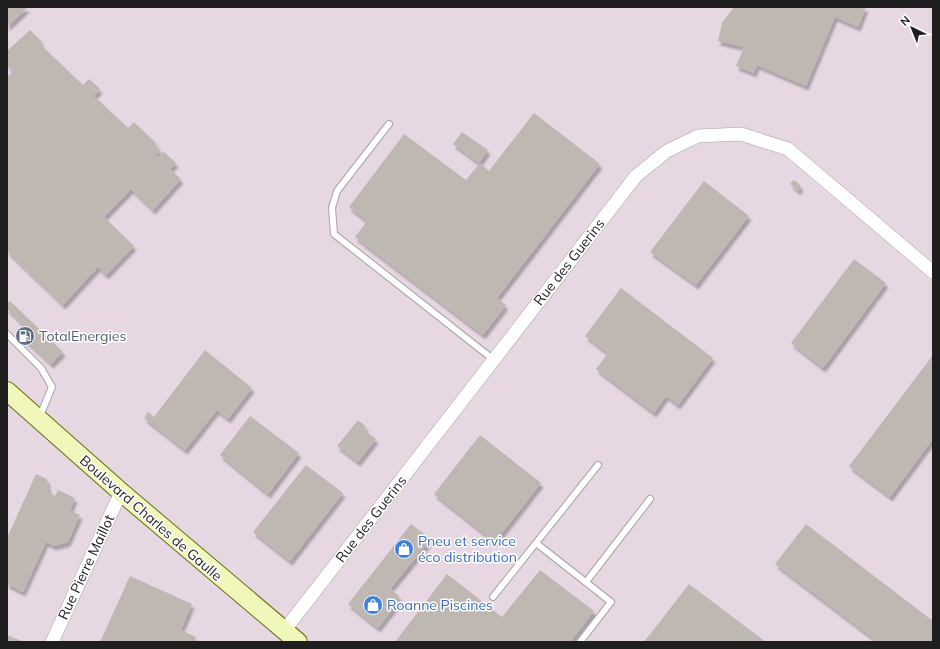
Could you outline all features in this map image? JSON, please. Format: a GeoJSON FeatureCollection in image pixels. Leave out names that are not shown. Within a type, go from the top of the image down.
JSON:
{"type":"FeatureCollection","features":[{"type":"Feature","properties":{"kind":"street","name":"Rue des Guerins"},"geometry":{"type":"LineString","coordinates":[[291,637],[494,360],[636,176],[667,151],[698,136],[741,134],[788,150],[933,272]]}},
{"type":"Feature","properties":{"kind":"street","name":"Boulevard Charles de Gaulle"},"geometry":{"type":"LineString","coordinates":[[7,391],[121,492],[291,637]]}},
{"type":"Feature","properties":{"kind":"street","name":"Rue Pierre Maillot"},"geometry":{"type":"LineString","coordinates":[[52,642],[121,492]]}},
{"type":"Feature","properties":{"kind":"lane"},"geometry":{"type":"LineString","coordinates":[[389,124],[337,191],[332,208],[334,234],[494,360]]}},
{"type":"Feature","properties":{"kind":"lane"},"geometry":{"type":"LineString","coordinates":[[7,334],[41,368],[52,387],[38,420]]}},
{"type":"Feature","properties":{"kind":"lane"},"geometry":{"type":"LineString","coordinates":[[493,597],[598,465]]}},
{"type":"Feature","properties":{"kind":"lane"},"geometry":{"type":"LineString","coordinates":[[586,582],[650,500]]}},
{"type":"Feature","properties":{"kind":"lane"},"geometry":{"type":"LineString","coordinates":[[536,543],[611,602],[580,642]]}},
{"type":"Feature","properties":{"kind":"shaded area"},"geometry":{"type":"Polygon","coordinates":[[[7,7],[933,7],[933,642],[7,642],[7,7]]]}},
{"type":"Feature","properties":{"kind":"building"},"geometry":{"type":"Polygon","coordinates":[[[7,7],[28,7],[7,27],[7,7]]]}},
{"type":"Feature","properties":{"kind":"building"},"geometry":{"type":"Polygon","coordinates":[[[734,7],[866,7],[858,27],[835,17],[806,86],[757,65],[754,73],[736,66],[744,47],[718,41],[722,23],[734,7]]]}},
{"type":"Feature","properties":{"kind":"building"},"geometry":{"type":"Polygon","coordinates":[[[30,30],[42,42],[40,44],[83,85],[89,79],[100,89],[94,96],[128,128],[134,122],[156,143],[150,149],[155,145],[161,151],[156,155],[158,157],[164,152],[176,163],[170,169],[181,179],[153,210],[131,189],[104,217],[134,246],[106,275],[98,267],[63,305],[7,251],[7,78],[13,71],[7,65],[7,51],[30,30]]]}},
{"type":"Feature","properties":{"kind":"building"},"geometry":{"type":"Polygon","coordinates":[[[534,113],[600,164],[497,298],[506,305],[483,335],[355,237],[367,221],[349,207],[404,134],[466,180],[480,163],[489,171],[534,113]]]}},
{"type":"Feature","properties":{"kind":"building"},"geometry":{"type":"Polygon","coordinates":[[[462,132],[488,150],[479,163],[453,144],[462,132]]]}},
{"type":"Feature","properties":{"kind":"building"},"geometry":{"type":"Polygon","coordinates":[[[794,180],[801,186],[798,191],[790,184],[794,180]]]}},
{"type":"Feature","properties":{"kind":"building"},"geometry":{"type":"Polygon","coordinates":[[[704,181],[749,216],[696,285],[650,252],[704,181]]]}},
{"type":"Feature","properties":{"kind":"building"},"geometry":{"type":"Polygon","coordinates":[[[854,259],[886,283],[823,368],[791,343],[854,259]]]}},
{"type":"Feature","properties":{"kind":"building"},"geometry":{"type":"Polygon","coordinates":[[[621,288],[713,358],[678,405],[666,396],[654,413],[596,369],[608,353],[585,336],[621,288]]]}},
{"type":"Feature","properties":{"kind":"building"},"geometry":{"type":"Polygon","coordinates":[[[10,301],[63,352],[51,364],[21,336],[28,329],[7,309],[7,304],[10,301]]]}},
{"type":"Feature","properties":{"kind":"building"},"geometry":{"type":"Polygon","coordinates":[[[205,350],[252,388],[228,419],[217,410],[185,450],[144,418],[148,412],[154,417],[205,350]]]}},
{"type":"Feature","properties":{"kind":"building"},"geometry":{"type":"Polygon","coordinates":[[[933,355],[933,439],[890,497],[849,466],[933,355]]]}},
{"type":"Feature","properties":{"kind":"building"},"geometry":{"type":"Polygon","coordinates":[[[250,416],[299,453],[268,494],[220,455],[250,416]]]}},
{"type":"Feature","properties":{"kind":"building"},"geometry":{"type":"Polygon","coordinates":[[[358,420],[366,427],[364,430],[376,439],[358,462],[337,446],[358,420]]]}},
{"type":"Feature","properties":{"kind":"building"},"geometry":{"type":"Polygon","coordinates":[[[480,435],[541,483],[495,542],[434,494],[480,435]]]}},
{"type":"Feature","properties":{"kind":"building"},"geometry":{"type":"Polygon","coordinates":[[[306,465],[343,493],[290,561],[253,532],[306,465]]]}},
{"type":"Feature","properties":{"kind":"building"},"geometry":{"type":"Polygon","coordinates":[[[36,474],[47,479],[49,492],[55,496],[58,490],[75,498],[70,510],[80,515],[68,542],[54,546],[46,542],[23,592],[7,584],[7,538],[36,474]]]}},
{"type":"Feature","properties":{"kind":"building"},"geometry":{"type":"Polygon","coordinates":[[[411,524],[431,539],[390,589],[399,596],[399,601],[378,628],[348,604],[411,524]]]}},
{"type":"Feature","properties":{"kind":"building"},"geometry":{"type":"Polygon","coordinates":[[[806,524],[933,621],[933,642],[878,642],[775,564],[806,524]]]}},
{"type":"Feature","properties":{"kind":"building"},"geometry":{"type":"Polygon","coordinates":[[[540,570],[594,611],[570,642],[395,642],[447,574],[502,617],[540,570]]]}},
{"type":"Feature","properties":{"kind":"building"},"geometry":{"type":"Polygon","coordinates":[[[130,576],[192,604],[181,630],[196,637],[194,642],[100,642],[130,576]]]}},
{"type":"Feature","properties":{"kind":"building"},"geometry":{"type":"Polygon","coordinates":[[[689,584],[766,642],[644,642],[689,584]]]}},
{"type":"Feature","properties":{"kind":"building"},"geometry":{"type":"Polygon","coordinates":[[[7,635],[22,641],[7,642],[7,635]]]}},
{"type":"Feature","properties":{"kind":"place","name":"TotalEnergies"},"geometry":{"type":"Point","coordinates":[25,336]}},
{"type":"Feature","properties":{"kind":"place","name":"Pneu et service éco distribution"},"geometry":{"type":"Point","coordinates":[404,549]}},
{"type":"Feature","properties":{"kind":"place","name":"Roanne Piscines"},"geometry":{"type":"Point","coordinates":[373,605]}}]}
